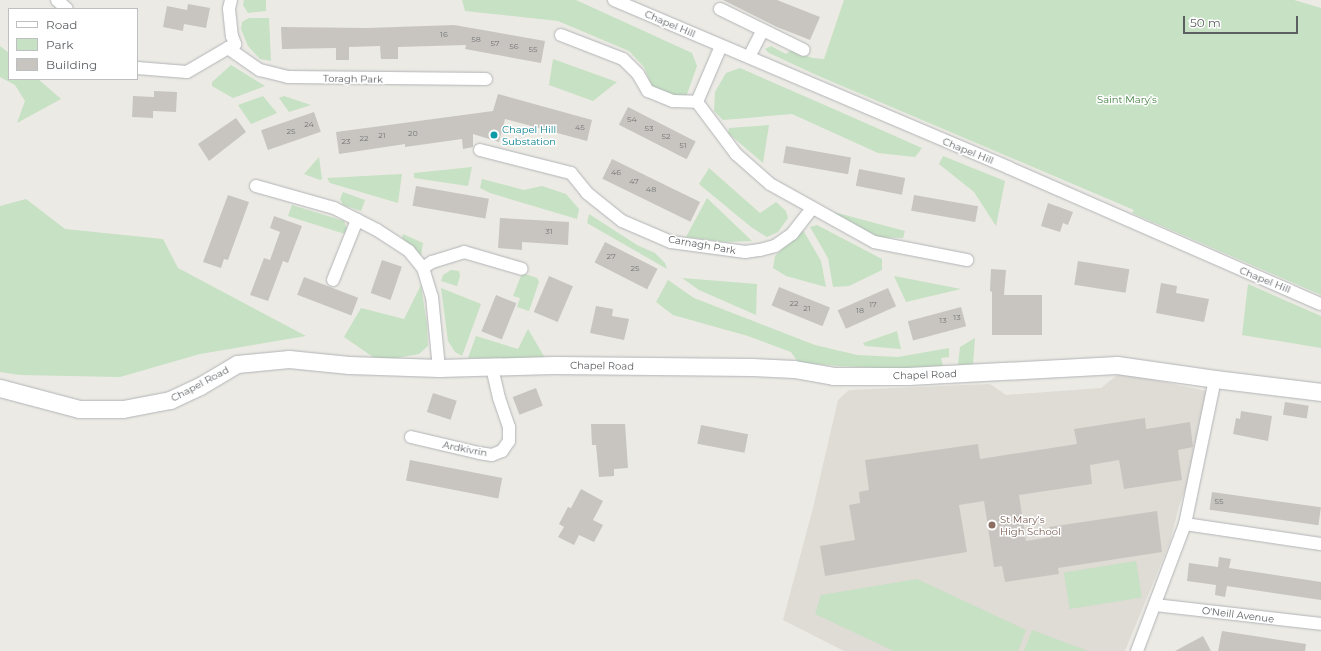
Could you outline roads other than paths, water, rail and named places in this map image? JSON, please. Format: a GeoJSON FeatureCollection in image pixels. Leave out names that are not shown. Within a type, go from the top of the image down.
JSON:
{"type":"FeatureCollection","features":[{"type":"Feature","properties":{"kind":"street"},"geometry":{"type":"LineString","coordinates":[[57,0],[66,8]]}},
{"type":"Feature","properties":{"kind":"street"},"geometry":{"type":"LineString","coordinates":[[138,68],[187,72],[235,44],[232,36],[229,9],[231,0]]}},
{"type":"Feature","properties":{"kind":"street","name":"Chapel Hill"},"geometry":{"type":"LineString","coordinates":[[614,0],[1321,304]]}},
{"type":"Feature","properties":{"kind":"street"},"geometry":{"type":"LineString","coordinates":[[720,9],[804,50]]}},
{"type":"Feature","properties":{"kind":"street"},"geometry":{"type":"LineString","coordinates":[[749,57],[764,30]]}},
{"type":"Feature","properties":{"kind":"street"},"geometry":{"type":"LineString","coordinates":[[561,35],[623,60],[638,74],[648,91],[673,101],[697,102]]}},
{"type":"Feature","properties":{"kind":"street"},"geometry":{"type":"LineString","coordinates":[[697,102],[721,46]]}},
{"type":"Feature","properties":{"kind":"street","name":"Toragh Park"},"geometry":{"type":"LineString","coordinates":[[228,48],[260,70],[288,78],[486,79]]}},
{"type":"Feature","properties":{"kind":"street"},"geometry":{"type":"LineString","coordinates":[[697,102],[736,154],[770,184],[874,242],[967,260]]}},
{"type":"Feature","properties":{"kind":"street","name":"Carnagh Park"},"geometry":{"type":"LineString","coordinates":[[480,150],[571,173],[587,194],[622,221],[671,242],[745,252],[760,250],[775,246],[792,234],[812,208]]}},
{"type":"Feature","properties":{"kind":"street"},"geometry":{"type":"LineString","coordinates":[[256,186],[334,208],[377,230],[409,251],[423,268],[432,297],[439,368]]}},
{"type":"Feature","properties":{"kind":"street"},"geometry":{"type":"LineString","coordinates":[[333,280],[357,220]]}},
{"type":"Feature","properties":{"kind":"street"},"geometry":{"type":"LineString","coordinates":[[423,268],[432,262],[464,252],[522,269]]}},
{"type":"Feature","properties":{"kind":"street","name":"Chapel Road"},"geometry":{"type":"LineString","coordinates":[[0,388],[79,409],[123,410],[170,400],[200,386],[237,364],[289,359],[349,364],[439,368],[554,365],[752,367],[794,369],[834,376],[908,376],[1117,365],[1321,392]]}},
{"type":"Feature","properties":{"kind":"street","name":"Ardkivrin"},"geometry":{"type":"LineString","coordinates":[[411,437],[479,453],[492,455],[502,451],[509,441],[509,427],[492,367]]}},
{"type":"Feature","properties":{"kind":"street"},"geometry":{"type":"LineString","coordinates":[[1137,651],[1185,524],[1189,495],[1215,379]]}},
{"type":"Feature","properties":{"kind":"street"},"geometry":{"type":"LineString","coordinates":[[1185,524],[1321,544]]}},
{"type":"Feature","properties":{"kind":"street","name":"O'Neill Avenue"},"geometry":{"type":"LineString","coordinates":[[1155,605],[1321,624]]}},
{"type":"Feature","properties":{"kind":"place","name":"Chapel Hill Substation"},"geometry":{"type":"Point","coordinates":[494,135]}},
{"type":"Feature","properties":{"kind":"place","name":"St Mary's High School"},"geometry":{"type":"Point","coordinates":[992,525]}},
{"type":"Feature","properties":{"kind":"park label","name":"Saint Mary's"},"geometry":{"type":"Point","coordinates":[1127,100]}}]}
